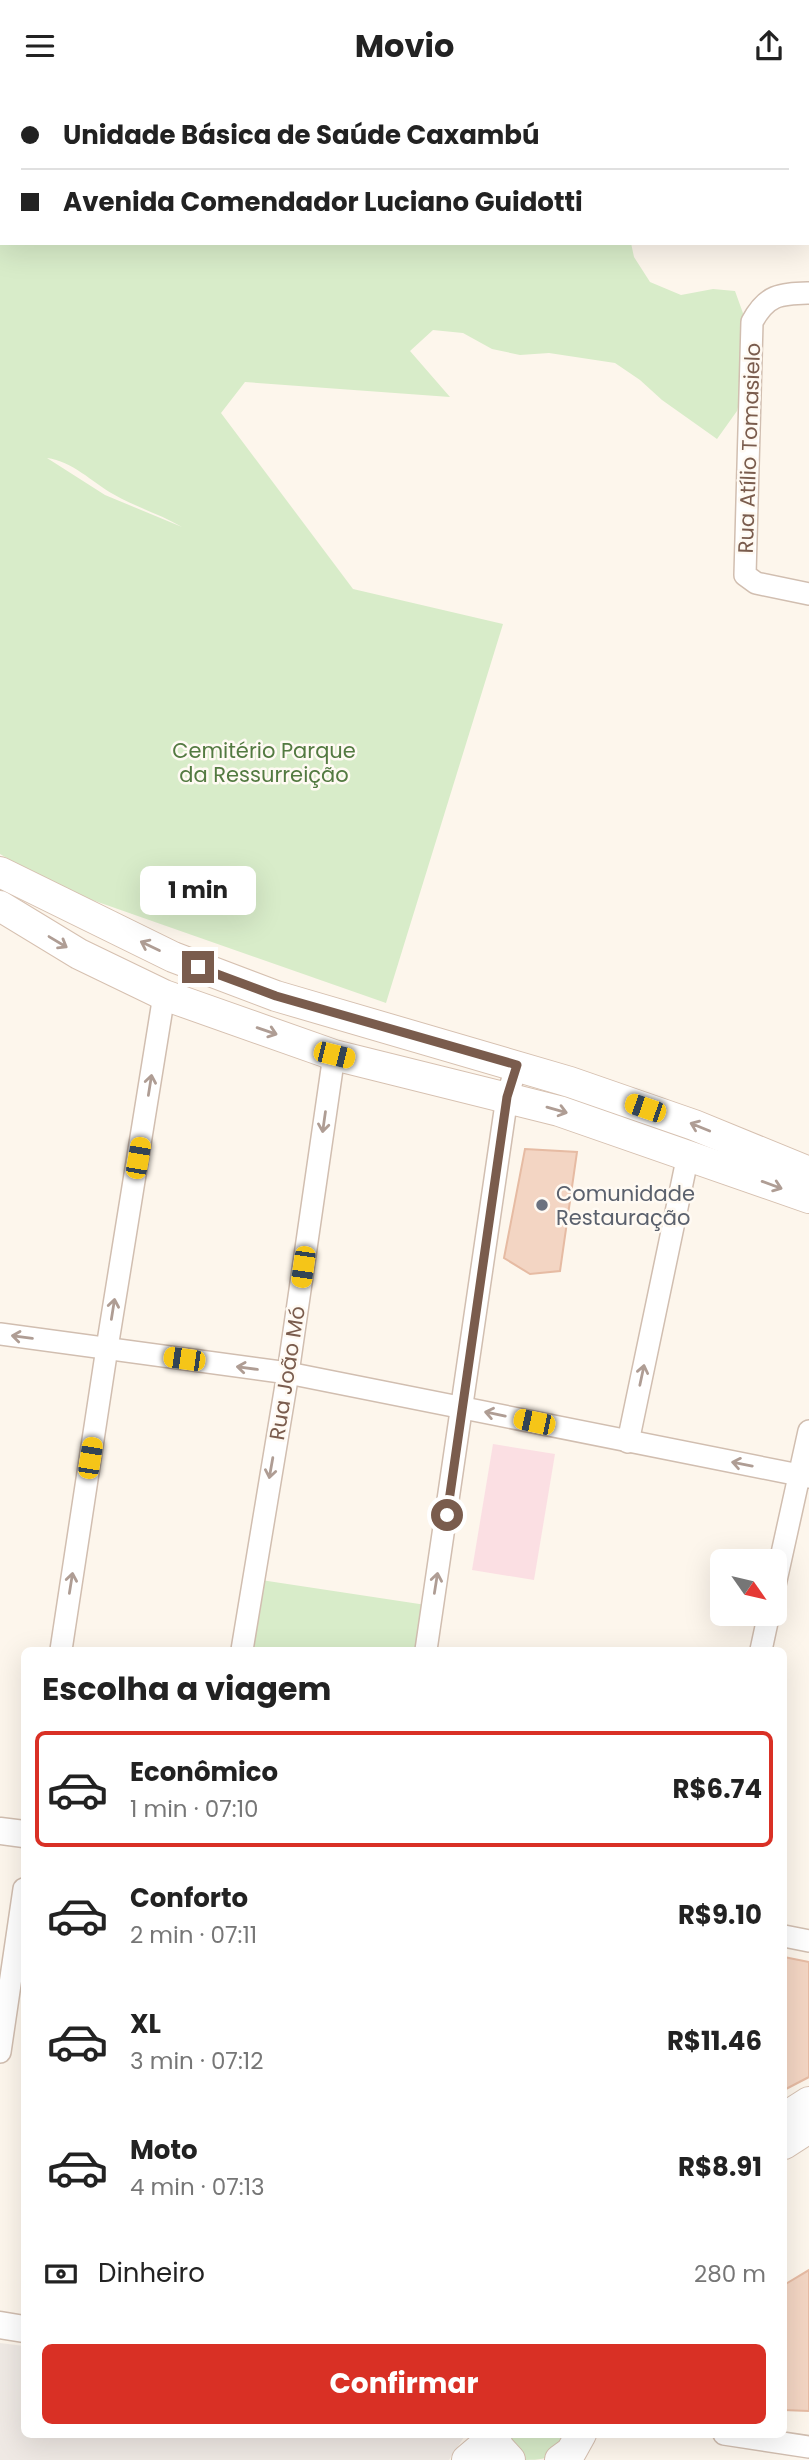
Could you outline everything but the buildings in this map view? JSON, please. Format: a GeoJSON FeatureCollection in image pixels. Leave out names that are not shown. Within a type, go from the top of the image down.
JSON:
{"type":"FeatureCollection","features":[{"type":"Feature","properties":{"kind":"main road"},"geometry":{"type":"LineString","coordinates":[[0,872],[173,957],[276,996],[517,1065],[694,1125],[809,1172]]}},
{"type":"Feature","properties":{"kind":"main road"},"geometry":{"type":"LineString","coordinates":[[0,906],[79,954],[164,995],[334,1055],[559,1111],[809,1198]]}},
{"type":"Feature","properties":{"kind":"main road"},"geometry":{"type":"LineString","coordinates":[[787,2116],[809,2102]]}},
{"type":"Feature","properties":{"kind":"main road"},"geometry":{"type":"LineString","coordinates":[[787,2142],[809,2128]]}},
{"type":"Feature","properties":{"kind":"main road"},"geometry":{"type":"LineString","coordinates":[[467,2460],[499,2444]]}},
{"type":"Feature","properties":{"kind":"street"},"geometry":{"type":"LineString","coordinates":[[262,91],[281,91]]}},
{"type":"Feature","properties":{"kind":"street","name":"Rua Atílio Tomasielo"},"geometry":{"type":"LineString","coordinates":[[809,293],[783,294],[761,305],[752,322],[745,575],[756,583],[809,594]]}},
{"type":"Feature","properties":{"kind":"street"},"geometry":{"type":"LineString","coordinates":[[61,1647],[164,995]]}},
{"type":"Feature","properties":{"kind":"street","name":"Rua João Mó"},"geometry":{"type":"LineString","coordinates":[[242,1647],[288,1373],[334,1055]]}},
{"type":"Feature","properties":{"kind":"street"},"geometry":{"type":"LineString","coordinates":[[426,1647],[507,1097],[517,1065]]}},
{"type":"Feature","properties":{"kind":"street"},"geometry":{"type":"LineString","coordinates":[[628,1442],[688,1155]]}},
{"type":"Feature","properties":{"kind":"street"},"geometry":{"type":"LineString","coordinates":[[0,1334],[288,1373],[804,1476]]}},
{"type":"Feature","properties":{"kind":"street"},"geometry":{"type":"LineString","coordinates":[[785,1549],[804,1476],[809,1431]]}},
{"type":"Feature","properties":{"kind":"street"},"geometry":{"type":"LineString","coordinates":[[762,1647],[766,1626]]}},
{"type":"Feature","properties":{"kind":"street"},"geometry":{"type":"LineString","coordinates":[[0,1831],[21,1834]]}},
{"type":"Feature","properties":{"kind":"street"},"geometry":{"type":"LineString","coordinates":[[0,2052],[21,1909]]}},
{"type":"Feature","properties":{"kind":"street"},"geometry":{"type":"LineString","coordinates":[[787,1937],[809,1941]]}},
{"type":"Feature","properties":{"kind":"street"},"geometry":{"type":"LineString","coordinates":[[0,2325],[21,2328]]}},
{"type":"Feature","properties":{"kind":"street"},"geometry":{"type":"LineString","coordinates":[[750,2438],[809,2447]]}},
{"type":"Feature","properties":{"kind":"shaded area"},"geometry":{"type":"Polygon","coordinates":[[[493,1444],[555,1454],[534,1580],[472,1570],[493,1444]]]}},
{"type":"Feature","properties":{"kind":"shaded area"},"geometry":{"type":"Polygon","coordinates":[[[0,2343],[21,2346],[21,2438],[463,2438],[449,2460],[0,2460],[0,2343]]]}},
{"type":"Feature","properties":{"kind":"green space","name":"Cemitério Parque da Ressurreição"},"geometry":{"type":"Polygon","coordinates":[[[0,245],[631,245],[634,257],[650,282],[681,295],[713,289],[735,291],[744,316],[745,380],[737,411],[717,439],[615,363],[549,353],[520,355],[492,349],[463,333],[433,330],[410,351],[450,397],[245,382],[221,413],[353,589],[503,624],[386,1003],[58,888],[0,854],[0,245]],[[47,458],[105,495],[182,527],[121,499],[65,463],[47,458]]]}},
{"type":"Feature","properties":{"kind":"green space"},"geometry":{"type":"Polygon","coordinates":[[[261,1580],[426,1605],[419,1647],[250,1647],[261,1580]]]}},
{"type":"Feature","properties":{"kind":"green space"},"geometry":{"type":"Polygon","coordinates":[[[504,2438],[568,2438],[550,2456],[520,2460],[504,2438]]]}},
{"type":"Feature","properties":{"kind":"place","name":"Comunidade Restauração"},"geometry":{"type":"Point","coordinates":[542,1205]}},
{"type":"Feature","properties":{"kind":"route"},"geometry":{"type":"LineString","coordinates":[[198,967],[276,996],[517,1065],[507,1097],[447,1515]]}}]}
